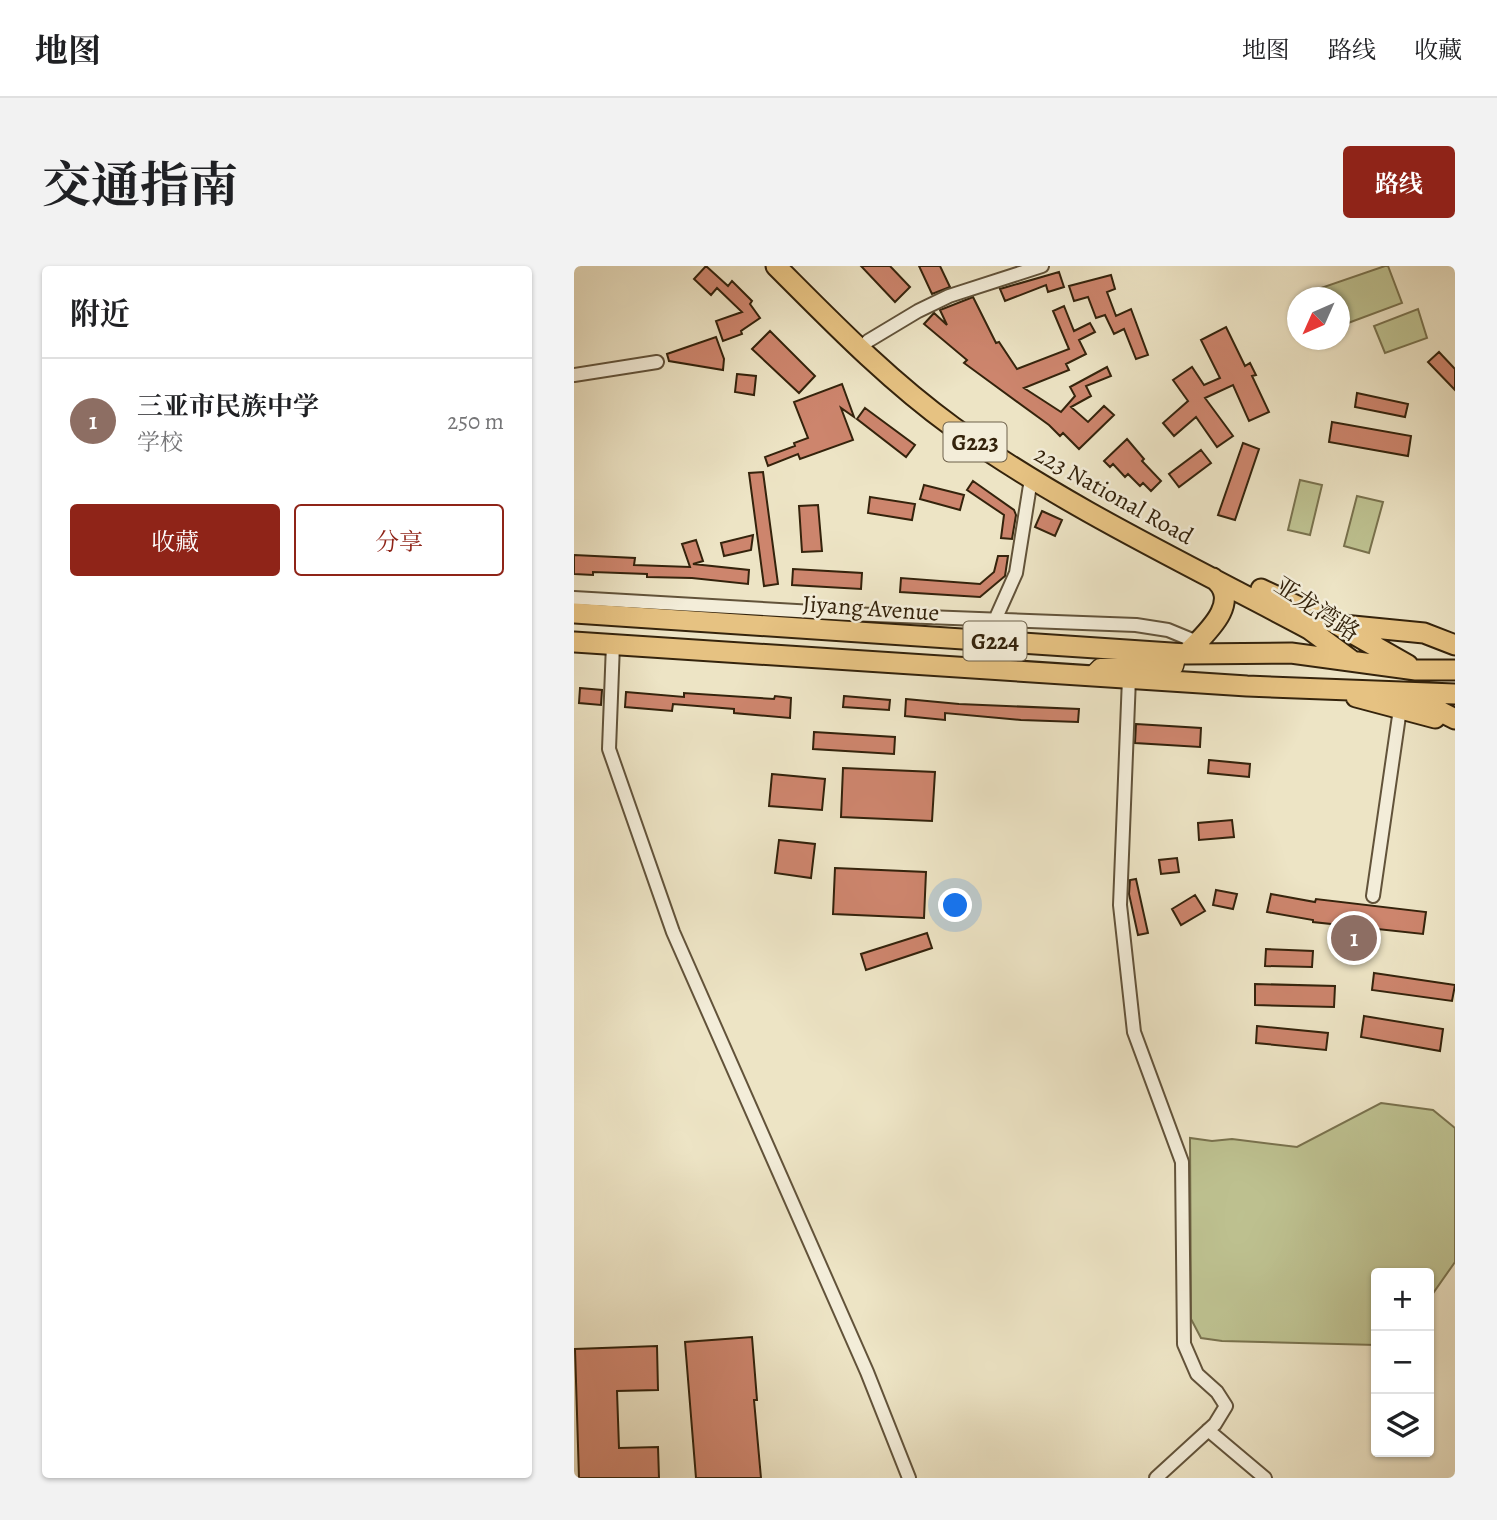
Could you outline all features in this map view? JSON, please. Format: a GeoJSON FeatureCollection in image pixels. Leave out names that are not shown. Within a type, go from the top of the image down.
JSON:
{"type":"FeatureCollection","features":[{"type":"Feature","properties":{"kind":"highway","name":"223 National Road"},"geometry":{"type":"LineString","coordinates":[[776,266],[851,340],[952,426],[1031,479],[1215,572]]}},
{"type":"Feature","properties":{"kind":"highway","name":"223 National Road"},"geometry":{"type":"LineString","coordinates":[[792,266],[868,341],[927,392],[983,434],[1046,475],[1215,572]]}},
{"type":"Feature","properties":{"kind":"highway","name":"亚龙湾路"},"geometry":{"type":"LineString","coordinates":[[1215,572],[1336,624],[1416,670]]}},
{"type":"Feature","properties":{"kind":"highway","name":"亚龙湾路"},"geometry":{"type":"LineString","coordinates":[[1215,572],[1309,629],[1399,699]]}},
{"type":"Feature","properties":{"kind":"highway"},"geometry":{"type":"LineString","coordinates":[[1185,649],[1222,613],[1225,595],[1215,572]]}},
{"type":"Feature","properties":{"kind":"highway","name":"Jiyang Avenue"},"geometry":{"type":"LineString","coordinates":[[574,613],[1221,653],[1291,653],[1416,670]]}},
{"type":"Feature","properties":{"kind":"highway"},"geometry":{"type":"LineString","coordinates":[[1336,624],[1424,633],[1455,645]]}},
{"type":"Feature","properties":{"kind":"highway","name":"G224"},"geometry":{"type":"LineString","coordinates":[[574,642],[1091,676],[1325,688],[1399,699],[1455,692]]}},
{"type":"Feature","properties":{"kind":"highway","name":"G224"},"geometry":{"type":"LineString","coordinates":[[1416,670],[1455,670]]}},
{"type":"Feature","properties":{"kind":"highway","name":"G223"},"geometry":{"type":"LineString","coordinates":[[1416,670],[1455,692]]}},
{"type":"Feature","properties":{"kind":"highway","name":"G223"},"geometry":{"type":"LineString","coordinates":[[1399,699],[1455,721]]}},
{"type":"Feature","properties":{"kind":"main road"},"geometry":{"type":"LineString","coordinates":[[1091,676],[1100,667],[1175,666],[1177,658],[1185,649]]}},
{"type":"Feature","properties":{"kind":"street"},"geometry":{"type":"LineString","coordinates":[[868,341],[949,296],[1042,266]]}},
{"type":"Feature","properties":{"kind":"street"},"geometry":{"type":"LineString","coordinates":[[574,375],[657,362]]}},
{"type":"Feature","properties":{"kind":"street"},"geometry":{"type":"LineString","coordinates":[[995,620],[1016,573],[1031,479]]}},
{"type":"Feature","properties":{"kind":"street"},"geometry":{"type":"LineString","coordinates":[[574,598],[849,614],[1136,625],[1168,630],[1185,649]]}},
{"type":"Feature","properties":{"kind":"street"},"geometry":{"type":"LineString","coordinates":[[613,644],[610,749],[673,932],[861,1360],[909,1478]]}},
{"type":"Feature","properties":{"kind":"street"},"geometry":{"type":"LineString","coordinates":[[1129,678],[1120,905],[1134,1032],[1182,1162],[1185,1344],[1197,1374],[1217,1392],[1226,1406],[1208,1430],[1156,1478]]}},
{"type":"Feature","properties":{"kind":"street"},"geometry":{"type":"LineString","coordinates":[[1373,895],[1399,699]]}},
{"type":"Feature","properties":{"kind":"street"},"geometry":{"type":"LineString","coordinates":[[1208,1430],[1265,1478]]}},
{"type":"Feature","properties":{"kind":"green space"},"geometry":{"type":"Polygon","coordinates":[[[1388,266],[1402,303],[1350,322],[1350,287],[1324,287],[1388,266]]]}},
{"type":"Feature","properties":{"kind":"green space"},"geometry":{"type":"Polygon","coordinates":[[[1418,309],[1427,338],[1385,353],[1374,326],[1418,309]]]}},
{"type":"Feature","properties":{"kind":"green space"},"geometry":{"type":"Polygon","coordinates":[[[1300,480],[1322,485],[1310,535],[1288,530],[1300,480]]]}},
{"type":"Feature","properties":{"kind":"green space"},"geometry":{"type":"Polygon","coordinates":[[[1357,496],[1383,502],[1369,553],[1344,546],[1357,496]]]}},
{"type":"Feature","properties":{"kind":"green space"},"geometry":{"type":"Polygon","coordinates":[[[1381,1103],[1433,1110],[1455,1128],[1455,1262],[1434,1292],[1434,1268],[1371,1268],[1371,1345],[1222,1341],[1201,1338],[1191,1319],[1190,1138],[1212,1141],[1232,1139],[1297,1147],[1381,1103]]]}},
{"type":"Feature","properties":{"kind":"building"},"geometry":{"type":"Polygon","coordinates":[[[706,266],[728,286],[732,281],[752,301],[750,304],[760,318],[741,331],[742,334],[723,341],[716,321],[742,312],[717,288],[711,295],[694,279],[706,266]]]}},
{"type":"Feature","properties":{"kind":"building"},"geometry":{"type":"Polygon","coordinates":[[[861,266],[890,266],[910,287],[895,302],[861,266]]]}},
{"type":"Feature","properties":{"kind":"building"},"geometry":{"type":"Polygon","coordinates":[[[919,266],[940,266],[950,287],[932,294],[919,266]]]}},
{"type":"Feature","properties":{"kind":"building"},"geometry":{"type":"Polygon","coordinates":[[[1059,272],[1064,287],[1048,292],[1046,285],[1005,301],[1000,289],[1059,272]]]}},
{"type":"Feature","properties":{"kind":"building"},"geometry":{"type":"Polygon","coordinates":[[[1111,275],[1115,289],[1107,292],[1116,316],[1131,309],[1148,355],[1136,359],[1124,329],[1114,334],[1105,315],[1096,318],[1088,297],[1074,301],[1069,286],[1111,275]]]}},
{"type":"Feature","properties":{"kind":"building"},"geometry":{"type":"Polygon","coordinates":[[[973,297],[996,343],[999,342],[1017,369],[1069,349],[1053,311],[1064,306],[1074,331],[1090,323],[1095,332],[1079,340],[1086,354],[1066,364],[1069,370],[1024,388],[1061,412],[1075,396],[1070,387],[1107,367],[1111,376],[1086,386],[1091,396],[1071,407],[1088,422],[1104,406],[1114,415],[1079,449],[1063,433],[1060,436],[964,363],[967,360],[924,324],[934,313],[947,325],[940,310],[973,297]]]}},
{"type":"Feature","properties":{"kind":"building"},"geometry":{"type":"Polygon","coordinates":[[[1226,327],[1245,366],[1250,363],[1256,375],[1252,376],[1269,412],[1249,421],[1233,385],[1205,398],[1233,436],[1217,447],[1196,417],[1174,436],[1163,423],[1188,401],[1173,380],[1192,367],[1204,385],[1220,378],[1201,340],[1226,327]]]}},
{"type":"Feature","properties":{"kind":"building"},"geometry":{"type":"Polygon","coordinates":[[[770,331],[815,376],[799,393],[752,349],[770,331]]]}},
{"type":"Feature","properties":{"kind":"building"},"geometry":{"type":"Polygon","coordinates":[[[716,337],[724,359],[723,370],[669,361],[667,354],[716,337]]]}},
{"type":"Feature","properties":{"kind":"building"},"geometry":{"type":"Polygon","coordinates":[[[1439,352],[1455,369],[1455,390],[1428,362],[1439,352]]]}},
{"type":"Feature","properties":{"kind":"building"},"geometry":{"type":"Polygon","coordinates":[[[737,374],[756,376],[754,395],[735,392],[737,374]]]}},
{"type":"Feature","properties":{"kind":"building"},"geometry":{"type":"Polygon","coordinates":[[[842,384],[854,417],[841,408],[853,440],[800,459],[798,454],[768,466],[765,457],[808,438],[794,402],[842,384]]]}},
{"type":"Feature","properties":{"kind":"building"},"geometry":{"type":"Polygon","coordinates":[[[1357,393],[1408,404],[1405,417],[1355,407],[1357,393]]]}},
{"type":"Feature","properties":{"kind":"building"},"geometry":{"type":"Polygon","coordinates":[[[865,408],[915,445],[906,457],[857,419],[865,408]]]}},
{"type":"Feature","properties":{"kind":"building"},"geometry":{"type":"Polygon","coordinates":[[[1332,422],[1411,436],[1408,456],[1329,442],[1332,422]]]}},
{"type":"Feature","properties":{"kind":"building"},"geometry":{"type":"Polygon","coordinates":[[[1127,439],[1144,459],[1142,461],[1161,481],[1151,491],[1143,483],[1140,486],[1128,474],[1125,477],[1113,464],[1110,467],[1104,461],[1127,439]]]}},
{"type":"Feature","properties":{"kind":"building"},"geometry":{"type":"Polygon","coordinates":[[[1243,443],[1259,449],[1235,520],[1218,515],[1243,443]]]}},
{"type":"Feature","properties":{"kind":"building"},"geometry":{"type":"Polygon","coordinates":[[[1201,450],[1211,463],[1179,487],[1169,474],[1201,450]]]}},
{"type":"Feature","properties":{"kind":"building"},"geometry":{"type":"Polygon","coordinates":[[[763,472],[778,584],[764,586],[749,473],[763,472]]]}},
{"type":"Feature","properties":{"kind":"building"},"geometry":{"type":"Polygon","coordinates":[[[973,481],[1014,510],[1016,515],[1012,539],[1001,538],[1004,515],[967,490],[973,481]]]}},
{"type":"Feature","properties":{"kind":"building"},"geometry":{"type":"Polygon","coordinates":[[[924,485],[964,495],[960,510],[920,499],[924,485]]]}},
{"type":"Feature","properties":{"kind":"building"},"geometry":{"type":"Polygon","coordinates":[[[870,497],[915,504],[912,520],[868,513],[870,497]]]}},
{"type":"Feature","properties":{"kind":"building"},"geometry":{"type":"Polygon","coordinates":[[[818,505],[822,551],[802,552],[799,506],[818,505]]]}},
{"type":"Feature","properties":{"kind":"building"},"geometry":{"type":"Polygon","coordinates":[[[1042,511],[1062,520],[1055,536],[1035,527],[1042,511]]]}},
{"type":"Feature","properties":{"kind":"building"},"geometry":{"type":"Polygon","coordinates":[[[753,535],[751,550],[724,556],[721,543],[753,535]]]}},
{"type":"Feature","properties":{"kind":"building"},"geometry":{"type":"Polygon","coordinates":[[[696,540],[703,561],[693,564],[749,570],[748,584],[692,578],[647,577],[647,574],[574,574],[574,555],[635,558],[634,565],[690,567],[682,544],[696,540]]]}},
{"type":"Feature","properties":{"kind":"building"},"geometry":{"type":"Polygon","coordinates":[[[998,556],[1008,556],[1005,576],[980,597],[900,592],[901,578],[980,584],[994,572],[998,556]]]}},
{"type":"Feature","properties":{"kind":"building"},"geometry":{"type":"Polygon","coordinates":[[[793,569],[862,573],[861,589],[792,585],[793,569]]]}},
{"type":"Feature","properties":{"kind":"building"},"geometry":{"type":"Polygon","coordinates":[[[580,688],[602,690],[601,705],[579,703],[580,688]]]}},
{"type":"Feature","properties":{"kind":"building"},"geometry":{"type":"Polygon","coordinates":[[[626,692],[684,697],[684,693],[791,698],[790,718],[734,713],[734,709],[673,704],[672,711],[625,707],[626,692]]]}},
{"type":"Feature","properties":{"kind":"building"},"geometry":{"type":"Polygon","coordinates":[[[844,696],[890,700],[889,710],[843,707],[844,696]]]}},
{"type":"Feature","properties":{"kind":"building"},"geometry":{"type":"Polygon","coordinates":[[[906,699],[1079,709],[1078,722],[945,713],[945,720],[905,716],[906,699]]]}},
{"type":"Feature","properties":{"kind":"building"},"geometry":{"type":"Polygon","coordinates":[[[1136,724],[1201,728],[1200,747],[1135,743],[1136,724]]]}},
{"type":"Feature","properties":{"kind":"building"},"geometry":{"type":"Polygon","coordinates":[[[814,732],[895,737],[894,754],[813,749],[814,732]]]}},
{"type":"Feature","properties":{"kind":"building"},"geometry":{"type":"Polygon","coordinates":[[[1209,760],[1250,764],[1249,777],[1208,773],[1209,760]]]}},
{"type":"Feature","properties":{"kind":"building"},"geometry":{"type":"Polygon","coordinates":[[[843,768],[935,772],[932,821],[841,817],[843,768]]]}},
{"type":"Feature","properties":{"kind":"building"},"geometry":{"type":"Polygon","coordinates":[[[772,774],[825,779],[822,810],[769,806],[772,774]]]}},
{"type":"Feature","properties":{"kind":"building"},"geometry":{"type":"Polygon","coordinates":[[[1232,820],[1234,837],[1199,840],[1198,823],[1232,820]]]}},
{"type":"Feature","properties":{"kind":"building"},"geometry":{"type":"Polygon","coordinates":[[[779,840],[815,844],[811,878],[775,873],[779,840]]]}},
{"type":"Feature","properties":{"kind":"building"},"geometry":{"type":"Polygon","coordinates":[[[1177,858],[1179,872],[1161,874],[1159,860],[1177,858]]]}},
{"type":"Feature","properties":{"kind":"building"},"geometry":{"type":"Polygon","coordinates":[[[835,868],[926,872],[924,918],[833,914],[835,868]]]}},
{"type":"Feature","properties":{"kind":"building"},"geometry":{"type":"Polygon","coordinates":[[[1136,879],[1148,933],[1138,935],[1129,894],[1130,880],[1136,879]]]}},
{"type":"Feature","properties":{"kind":"building"},"geometry":{"type":"Polygon","coordinates":[[[1216,890],[1237,894],[1233,909],[1213,905],[1216,890]]]}},
{"type":"Feature","properties":{"kind":"building"},"geometry":{"type":"Polygon","coordinates":[[[1271,894],[1315,902],[1316,899],[1426,912],[1423,934],[1313,922],[1267,912],[1271,894]]]}},
{"type":"Feature","properties":{"kind":"building"},"geometry":{"type":"Polygon","coordinates":[[[1195,895],[1205,911],[1181,925],[1172,909],[1195,895]]]}},
{"type":"Feature","properties":{"kind":"building"},"geometry":{"type":"Polygon","coordinates":[[[927,933],[932,948],[866,970],[861,954],[927,933]]]}},
{"type":"Feature","properties":{"kind":"building"},"geometry":{"type":"Polygon","coordinates":[[[1266,949],[1313,951],[1312,967],[1265,966],[1266,949]]]}},
{"type":"Feature","properties":{"kind":"building"},"geometry":{"type":"Polygon","coordinates":[[[1374,973],[1455,985],[1452,1001],[1372,990],[1374,973]]]}},
{"type":"Feature","properties":{"kind":"building"},"geometry":{"type":"Polygon","coordinates":[[[1255,984],[1335,986],[1334,1007],[1255,1005],[1255,984]]]}},
{"type":"Feature","properties":{"kind":"building"},"geometry":{"type":"Polygon","coordinates":[[[1364,1016],[1443,1029],[1440,1051],[1361,1037],[1364,1016]]]}},
{"type":"Feature","properties":{"kind":"building"},"geometry":{"type":"Polygon","coordinates":[[[1257,1026],[1328,1033],[1326,1050],[1256,1043],[1257,1026]]]}},
{"type":"Feature","properties":{"kind":"building"},"geometry":{"type":"Polygon","coordinates":[[[752,1337],[761,1478],[696,1478],[685,1342],[752,1337]]]}},
{"type":"Feature","properties":{"kind":"building"},"geometry":{"type":"Polygon","coordinates":[[[657,1346],[658,1390],[617,1391],[619,1448],[658,1447],[659,1478],[579,1478],[575,1349],[657,1346]]]}},
{"type":"Feature","properties":{"kind":"place","name":"三亚市民族中学"},"geometry":{"type":"Point","coordinates":[1354,938]}}]}
